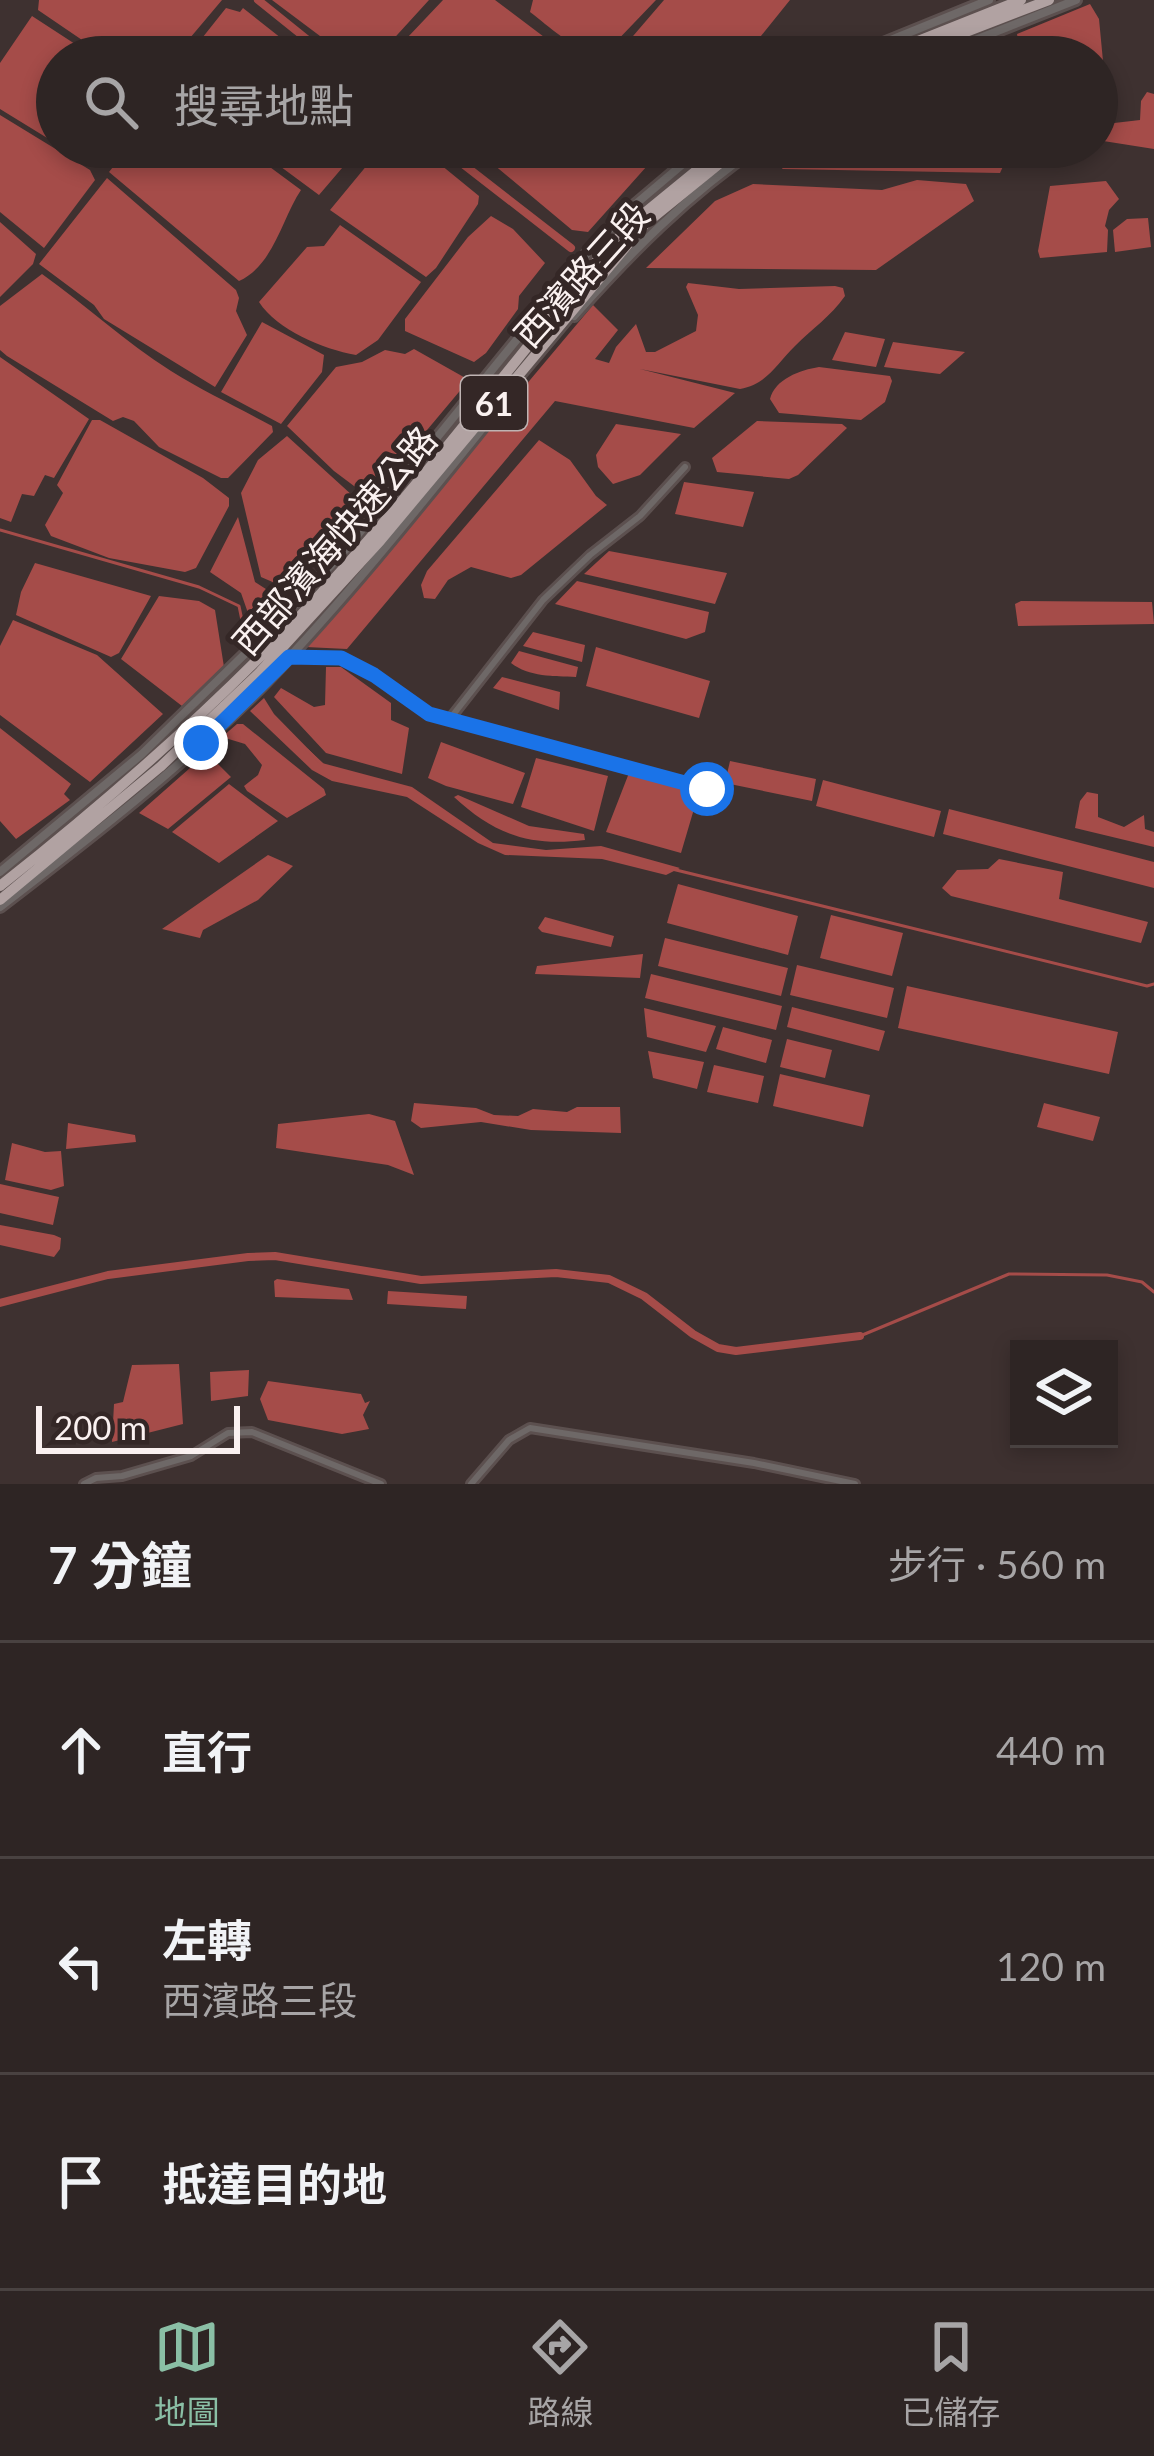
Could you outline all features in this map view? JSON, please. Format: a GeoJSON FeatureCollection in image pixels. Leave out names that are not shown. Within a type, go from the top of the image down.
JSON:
{"type":"FeatureCollection","features":[{"type":"Feature","properties":{"kind":"highway"},"geometry":{"type":"LineString","coordinates":[[931,36],[1021,0]]}},
{"type":"Feature","properties":{"kind":"highway"},"geometry":{"type":"LineString","coordinates":[[956,36],[1049,0]]}},
{"type":"Feature","properties":{"kind":"highway","name":"西部濱海快速公路"},"geometry":{"type":"LineString","coordinates":[[259,666],[600,257],[637,219],[699,168]]}},
{"type":"Feature","properties":{"kind":"highway","name":"西部濱海快速公路"},"geometry":{"type":"LineString","coordinates":[[0,903],[160,767],[259,666],[380,541],[645,224],[714,168]]}},
{"type":"Feature","properties":{"kind":"highway","name":"西部濱海快速公路"},"geometry":{"type":"LineString","coordinates":[[0,886],[241,684]]}},
{"type":"Feature","properties":{"kind":"street"},"geometry":{"type":"LineString","coordinates":[[901,36],[989,0]]}},
{"type":"Feature","properties":{"kind":"street"},"geometry":{"type":"LineString","coordinates":[[985,36],[1076,0]]}},
{"type":"Feature","properties":{"kind":"street","name":"西濱路三段"},"geometry":{"type":"LineString","coordinates":[[0,872],[259,666],[347,548],[593,246],[677,168]]}},
{"type":"Feature","properties":{"kind":"street","name":"西濱路三段"},"geometry":{"type":"LineString","coordinates":[[259,666],[289,657],[370,567],[618,267],[651,232],[728,168]]}},
{"type":"Feature","properties":{"kind":"street"},"geometry":{"type":"LineString","coordinates":[[449,720],[543,600],[640,516],[685,467]]}},
{"type":"Feature","properties":{"kind":"street"},"geometry":{"type":"LineString","coordinates":[[289,657],[351,661],[412,705],[449,720],[707,789]]}},
{"type":"Feature","properties":{"kind":"street"},"geometry":{"type":"LineString","coordinates":[[471,1484],[509,1440],[530,1428],[754,1462],[855,1484]]}},
{"type":"Feature","properties":{"kind":"street"},"geometry":{"type":"LineString","coordinates":[[84,1484],[191,1456],[228,1433],[251,1432],[381,1484]]}},
{"type":"Feature","properties":{"kind":"shaded area"},"geometry":{"type":"Polygon","coordinates":[[[39,0],[222,0],[192,36],[76,36],[38,10],[39,0]]]}},
{"type":"Feature","properties":{"kind":"shaded area"},"geometry":{"type":"Polygon","coordinates":[[[272,0],[429,0],[396,36],[320,36],[272,0]]]}},
{"type":"Feature","properties":{"kind":"shaded area"},"geometry":{"type":"Polygon","coordinates":[[[443,0],[495,0],[543,36],[409,36],[443,0]]]}},
{"type":"Feature","properties":{"kind":"shaded area"},"geometry":{"type":"Polygon","coordinates":[[[533,0],[656,0],[622,36],[561,36],[530,12],[533,0]]]}},
{"type":"Feature","properties":{"kind":"shaded area"},"geometry":{"type":"Polygon","coordinates":[[[664,0],[790,0],[761,36],[633,36],[664,0]]]}},
{"type":"Feature","properties":{"kind":"shaded area"},"geometry":{"type":"Polygon","coordinates":[[[1090,4],[1099,19],[1101,36],[1017,36],[1090,4]]]}},
{"type":"Feature","properties":{"kind":"shaded area"},"geometry":{"type":"Polygon","coordinates":[[[226,8],[240,12],[243,8],[278,36],[204,36],[226,8]]]}},
{"type":"Feature","properties":{"kind":"shaded area"},"geometry":{"type":"Polygon","coordinates":[[[32,16],[63,36],[36,36],[36,131],[0,109],[0,63],[32,16]]]}},
{"type":"Feature","properties":{"kind":"shaded area"},"geometry":{"type":"Polygon","coordinates":[[[1147,92],[1154,94],[1154,149],[1118,143],[1118,123],[1140,120],[1141,101],[1147,92]]]}},
{"type":"Feature","properties":{"kind":"shaded area"},"geometry":{"type":"Polygon","coordinates":[[[0,115],[36,137],[36,168],[87,168],[95,180],[44,248],[0,212],[0,115]]]}},
{"type":"Feature","properties":{"kind":"shaded area"},"geometry":{"type":"Polygon","coordinates":[[[112,168],[271,168],[301,190],[269,253],[239,281],[109,172],[112,168]]]}},
{"type":"Feature","properties":{"kind":"shaded area"},"geometry":{"type":"Polygon","coordinates":[[[282,168],[342,168],[319,195],[282,168]]]}},
{"type":"Feature","properties":{"kind":"shaded area"},"geometry":{"type":"Polygon","coordinates":[[[365,168],[445,168],[479,196],[426,277],[330,210],[365,168]]]}},
{"type":"Feature","properties":{"kind":"shaded area"},"geometry":{"type":"Polygon","coordinates":[[[498,168],[645,168],[588,232],[572,230],[498,168]]]}},
{"type":"Feature","properties":{"kind":"shaded area"},"geometry":{"type":"Polygon","coordinates":[[[783,168],[1002,168],[1000,173],[783,168]]]}},
{"type":"Feature","properties":{"kind":"shaded area"},"geometry":{"type":"Polygon","coordinates":[[[107,178],[236,290],[236,311],[247,335],[215,387],[104,319],[94,305],[39,264],[107,178]]]}},
{"type":"Feature","properties":{"kind":"shaded area"},"geometry":{"type":"Polygon","coordinates":[[[917,180],[966,184],[974,201],[876,270],[646,268],[715,201],[753,184],[882,190],[917,180]]]}},
{"type":"Feature","properties":{"kind":"shaded area"},"geometry":{"type":"Polygon","coordinates":[[[1106,181],[1119,199],[1109,210],[1105,226],[1107,252],[1040,258],[1050,186],[1106,181]]]}},
{"type":"Feature","properties":{"kind":"shaded area"},"geometry":{"type":"Polygon","coordinates":[[[491,216],[513,229],[545,263],[519,296],[518,309],[474,362],[405,331],[405,319],[468,237],[491,216]]]}},
{"type":"Feature","properties":{"kind":"shaded area"},"geometry":{"type":"Polygon","coordinates":[[[1148,218],[1151,247],[1115,252],[1113,230],[1127,219],[1148,218]]]}},
{"type":"Feature","properties":{"kind":"shaded area"},"geometry":{"type":"Polygon","coordinates":[[[0,222],[36,254],[33,264],[0,297],[0,222]]]}},
{"type":"Feature","properties":{"kind":"shaded area"},"geometry":{"type":"Polygon","coordinates":[[[340,225],[421,282],[378,340],[356,355],[302,337],[259,302],[307,247],[324,246],[340,225]]]}},
{"type":"Feature","properties":{"kind":"shaded area"},"geometry":{"type":"Polygon","coordinates":[[[42,274],[154,360],[272,426],[273,432],[228,478],[221,478],[159,447],[134,421],[123,417],[113,421],[7,356],[0,350],[0,306],[42,274]]]}},
{"type":"Feature","properties":{"kind":"shaded area"},"geometry":{"type":"Polygon","coordinates":[[[688,283],[739,289],[835,286],[843,288],[845,296],[771,372],[750,386],[740,389],[640,369],[735,393],[694,428],[555,401],[347,649],[306,647],[593,305],[618,330],[595,359],[609,363],[636,324],[646,352],[696,331],[698,315],[688,283]]]}},
{"type":"Feature","properties":{"kind":"shaded area"},"geometry":{"type":"Polygon","coordinates":[[[262,322],[324,355],[322,372],[281,424],[221,392],[262,322]]]}},
{"type":"Feature","properties":{"kind":"shaded area"},"geometry":{"type":"Polygon","coordinates":[[[845,332],[885,339],[876,367],[832,360],[845,332]]]}},
{"type":"Feature","properties":{"kind":"shaded area"},"geometry":{"type":"Polygon","coordinates":[[[893,342],[965,352],[940,374],[884,367],[893,342]]]}},
{"type":"Feature","properties":{"kind":"shaded area"},"geometry":{"type":"Polygon","coordinates":[[[414,349],[469,380],[370,498],[287,426],[336,367],[362,362],[385,350],[405,354],[414,349]]]}},
{"type":"Feature","properties":{"kind":"shaded area"},"geometry":{"type":"Polygon","coordinates":[[[0,357],[89,419],[54,478],[45,475],[34,496],[22,494],[11,522],[0,518],[0,357]]]}},
{"type":"Feature","properties":{"kind":"shaded area"},"geometry":{"type":"Polygon","coordinates":[[[819,367],[890,376],[885,402],[861,420],[779,413],[770,399],[777,386],[796,373],[819,367]]]}},
{"type":"Feature","properties":{"kind":"shaded area"},"geometry":{"type":"Polygon","coordinates":[[[92,420],[100,420],[203,478],[229,498],[196,568],[185,572],[109,558],[51,536],[45,525],[63,493],[57,485],[92,420]]]}},
{"type":"Feature","properties":{"kind":"shaded area"},"geometry":{"type":"Polygon","coordinates":[[[757,421],[842,424],[847,428],[789,479],[717,472],[712,458],[757,421]]]}},
{"type":"Feature","properties":{"kind":"shaded area"},"geometry":{"type":"Polygon","coordinates":[[[616,424],[681,434],[640,475],[613,484],[598,467],[596,455],[616,424]]]}},
{"type":"Feature","properties":{"kind":"shaded area"},"geometry":{"type":"Polygon","coordinates":[[[287,436],[364,506],[291,590],[261,577],[241,493],[258,460],[287,436]]]}},
{"type":"Feature","properties":{"kind":"shaded area"},"geometry":{"type":"Polygon","coordinates":[[[539,440],[570,460],[607,505],[521,575],[511,578],[471,567],[448,580],[435,599],[424,598],[421,585],[427,571],[539,440]]]}},
{"type":"Feature","properties":{"kind":"shaded area"},"geometry":{"type":"Polygon","coordinates":[[[684,482],[754,492],[743,527],[675,514],[684,482]]]}},
{"type":"Feature","properties":{"kind":"shaded area"},"geometry":{"type":"Polygon","coordinates":[[[238,517],[255,582],[286,602],[255,633],[241,593],[210,572],[238,517]]]}},
{"type":"Feature","properties":{"kind":"shaded area"},"geometry":{"type":"Polygon","coordinates":[[[609,551],[727,573],[715,604],[584,574],[609,551]]]}},
{"type":"Feature","properties":{"kind":"shaded area"},"geometry":{"type":"Polygon","coordinates":[[[35,563],[151,596],[119,653],[111,657],[16,615],[35,563]]]}},
{"type":"Feature","properties":{"kind":"shaded area"},"geometry":{"type":"Polygon","coordinates":[[[577,581],[709,612],[705,632],[686,639],[555,604],[577,581]]]}},
{"type":"Feature","properties":{"kind":"shaded area"},"geometry":{"type":"Polygon","coordinates":[[[159,596],[199,601],[215,610],[224,667],[182,706],[121,659],[159,596]]]}},
{"type":"Feature","properties":{"kind":"shaded area"},"geometry":{"type":"Polygon","coordinates":[[[1152,602],[1154,624],[1018,626],[1015,604],[1152,602]]]}},
{"type":"Feature","properties":{"kind":"shaded area"},"geometry":{"type":"Polygon","coordinates":[[[13,620],[97,655],[163,714],[90,782],[0,715],[0,646],[13,620]]]}},
{"type":"Feature","properties":{"kind":"shaded area"},"geometry":{"type":"Polygon","coordinates":[[[533,632],[585,645],[582,662],[523,646],[533,632]]]}},
{"type":"Feature","properties":{"kind":"shaded area"},"geometry":{"type":"Polygon","coordinates":[[[596,647],[710,681],[699,718],[586,686],[596,647]]]}},
{"type":"Feature","properties":{"kind":"shaded area"},"geometry":{"type":"Polygon","coordinates":[[[519,651],[578,667],[576,677],[518,668],[511,663],[519,651]]]}},
{"type":"Feature","properties":{"kind":"shaded area"},"geometry":{"type":"Polygon","coordinates":[[[326,667],[341,667],[391,703],[391,720],[409,728],[402,774],[326,753],[274,697],[281,688],[314,707],[325,705],[326,667]]]}},
{"type":"Feature","properties":{"kind":"shaded area"},"geometry":{"type":"Polygon","coordinates":[[[502,677],[560,692],[559,710],[493,688],[502,677]]]}},
{"type":"Feature","properties":{"kind":"shaded area"},"geometry":{"type":"Polygon","coordinates":[[[264,698],[322,763],[412,787],[493,843],[546,850],[601,846],[680,868],[666,875],[602,859],[505,855],[407,797],[332,781],[312,770],[250,711],[264,698]]]}},
{"type":"Feature","properties":{"kind":"shaded area"},"geometry":{"type":"Polygon","coordinates":[[[243,724],[326,795],[287,818],[247,791],[244,786],[262,765],[245,744],[222,737],[243,724]]]}},
{"type":"Feature","properties":{"kind":"shaded area"},"geometry":{"type":"Polygon","coordinates":[[[0,728],[71,784],[64,794],[70,800],[16,839],[0,821],[0,728]]]}},
{"type":"Feature","properties":{"kind":"shaded area"},"geometry":{"type":"Polygon","coordinates":[[[441,742],[525,773],[513,804],[428,778],[441,742]]]}},
{"type":"Feature","properties":{"kind":"shaded area"},"geometry":{"type":"Polygon","coordinates":[[[207,753],[231,777],[168,829],[139,813],[207,753]]]}},
{"type":"Feature","properties":{"kind":"shaded area"},"geometry":{"type":"Polygon","coordinates":[[[536,758],[608,776],[594,831],[521,807],[536,758]]]}},
{"type":"Feature","properties":{"kind":"shaded area"},"geometry":{"type":"Polygon","coordinates":[[[730,761],[816,779],[812,801],[725,783],[730,761]]]}},
{"type":"Feature","properties":{"kind":"shaded area"},"geometry":{"type":"Polygon","coordinates":[[[629,773],[699,792],[681,853],[606,832],[629,773]]]}},
{"type":"Feature","properties":{"kind":"shaded area"},"geometry":{"type":"Polygon","coordinates":[[[823,780],[941,811],[934,837],[816,806],[823,780]]]}},
{"type":"Feature","properties":{"kind":"shaded area"},"geometry":{"type":"Polygon","coordinates":[[[229,784],[278,821],[219,863],[172,832],[229,784]]]}},
{"type":"Feature","properties":{"kind":"shaded area"},"geometry":{"type":"Polygon","coordinates":[[[1087,792],[1098,794],[1098,817],[1124,827],[1144,815],[1145,829],[1154,832],[1154,847],[1075,828],[1080,801],[1087,792]]]}},
{"type":"Feature","properties":{"kind":"shaded area"},"geometry":{"type":"Polygon","coordinates":[[[454,797],[529,826],[584,834],[585,840],[547,841],[514,835],[469,810],[454,797]]]}},
{"type":"Feature","properties":{"kind":"shaded area"},"geometry":{"type":"Polygon","coordinates":[[[949,809],[1154,862],[1154,888],[943,834],[949,809]]]}},
{"type":"Feature","properties":{"kind":"shaded area"},"geometry":{"type":"Polygon","coordinates":[[[268,855],[293,866],[258,900],[203,930],[200,938],[162,929],[268,855]]]}},
{"type":"Feature","properties":{"kind":"shaded area"},"geometry":{"type":"Polygon","coordinates":[[[999,859],[1063,872],[1059,899],[1148,922],[1141,943],[951,896],[942,888],[957,870],[988,869],[999,859]]]}},
{"type":"Feature","properties":{"kind":"shaded area"},"geometry":{"type":"Polygon","coordinates":[[[678,884],[798,916],[788,955],[667,923],[678,884]]]}},
{"type":"Feature","properties":{"kind":"shaded area"},"geometry":{"type":"Polygon","coordinates":[[[831,915],[903,933],[892,976],[820,958],[831,915]]]}},
{"type":"Feature","properties":{"kind":"shaded area"},"geometry":{"type":"Polygon","coordinates":[[[545,917],[614,936],[611,947],[542,932],[538,928],[545,917]]]}},
{"type":"Feature","properties":{"kind":"shaded area"},"geometry":{"type":"Polygon","coordinates":[[[665,938],[788,968],[781,996],[658,966],[665,938]]]}},
{"type":"Feature","properties":{"kind":"shaded area"},"geometry":{"type":"Polygon","coordinates":[[[643,954],[640,978],[535,974],[537,966],[643,954]]]}},
{"type":"Feature","properties":{"kind":"shaded area"},"geometry":{"type":"Polygon","coordinates":[[[797,965],[894,988],[887,1018],[790,995],[797,965]]]}},
{"type":"Feature","properties":{"kind":"shaded area"},"geometry":{"type":"Polygon","coordinates":[[[651,974],[782,1006],[776,1030],[645,998],[651,974]]]}},
{"type":"Feature","properties":{"kind":"shaded area"},"geometry":{"type":"Polygon","coordinates":[[[907,986],[1118,1032],[1109,1074],[898,1028],[907,986]]]}},
{"type":"Feature","properties":{"kind":"shaded area"},"geometry":{"type":"Polygon","coordinates":[[[792,1007],[885,1031],[879,1051],[787,1027],[792,1007]]]}},
{"type":"Feature","properties":{"kind":"shaded area"},"geometry":{"type":"Polygon","coordinates":[[[644,1008],[716,1026],[706,1052],[647,1037],[644,1008]]]}},
{"type":"Feature","properties":{"kind":"shaded area"},"geometry":{"type":"Polygon","coordinates":[[[723,1027],[772,1040],[766,1063],[716,1049],[723,1027]]]}},
{"type":"Feature","properties":{"kind":"shaded area"},"geometry":{"type":"Polygon","coordinates":[[[787,1039],[832,1050],[825,1078],[780,1067],[787,1039]]]}},
{"type":"Feature","properties":{"kind":"shaded area"},"geometry":{"type":"Polygon","coordinates":[[[648,1051],[704,1062],[697,1089],[653,1078],[648,1051]]]}},
{"type":"Feature","properties":{"kind":"shaded area"},"geometry":{"type":"Polygon","coordinates":[[[714,1065],[764,1076],[758,1103],[707,1092],[714,1065]]]}},
{"type":"Feature","properties":{"kind":"shaded area"},"geometry":{"type":"Polygon","coordinates":[[[780,1074],[870,1095],[863,1127],[773,1106],[780,1074]]]}},
{"type":"Feature","properties":{"kind":"shaded area"},"geometry":{"type":"Polygon","coordinates":[[[414,1103],[518,1116],[533,1109],[567,1112],[577,1107],[620,1107],[621,1133],[531,1130],[481,1122],[421,1128],[411,1121],[414,1103]]]}},
{"type":"Feature","properties":{"kind":"shaded area"},"geometry":{"type":"Polygon","coordinates":[[[1044,1103],[1100,1117],[1093,1141],[1037,1127],[1044,1103]]]}},
{"type":"Feature","properties":{"kind":"shaded area"},"geometry":{"type":"Polygon","coordinates":[[[369,1114],[395,1121],[414,1175],[388,1165],[276,1148],[278,1124],[369,1114]]]}},
{"type":"Feature","properties":{"kind":"shaded area"},"geometry":{"type":"Polygon","coordinates":[[[68,1123],[135,1135],[136,1142],[66,1149],[68,1123]]]}},
{"type":"Feature","properties":{"kind":"shaded area"},"geometry":{"type":"Polygon","coordinates":[[[12,1143],[61,1151],[64,1186],[51,1190],[5,1180],[12,1143]]]}},
{"type":"Feature","properties":{"kind":"shaded area"},"geometry":{"type":"Polygon","coordinates":[[[0,1184],[59,1197],[53,1225],[0,1213],[0,1184]]]}},
{"type":"Feature","properties":{"kind":"shaded area"},"geometry":{"type":"Polygon","coordinates":[[[0,1225],[54,1235],[61,1238],[60,1249],[54,1257],[0,1245],[0,1225]]]}},
{"type":"Feature","properties":{"kind":"shaded area"},"geometry":{"type":"Polygon","coordinates":[[[277,1279],[349,1289],[353,1300],[275,1297],[277,1279]]]}},
{"type":"Feature","properties":{"kind":"shaded area"},"geometry":{"type":"Polygon","coordinates":[[[388,1291],[467,1296],[466,1309],[387,1304],[388,1291]]]}},
{"type":"Feature","properties":{"kind":"shaded area"},"geometry":{"type":"Polygon","coordinates":[[[179,1364],[183,1424],[112,1442],[114,1404],[123,1402],[132,1365],[179,1364]]]}},
{"type":"Feature","properties":{"kind":"shaded area"},"geometry":{"type":"Polygon","coordinates":[[[249,1370],[248,1396],[211,1401],[210,1372],[249,1370]]]}},
{"type":"Feature","properties":{"kind":"shaded area"},"geometry":{"type":"Polygon","coordinates":[[[268,1381],[361,1394],[365,1403],[370,1401],[363,1415],[369,1429],[342,1434],[268,1420],[260,1399],[268,1381]]]}},
{"type":"Feature","properties":{"kind":"waterway"},"geometry":{"type":"LineString","coordinates":[[258,0],[303,36]]}},
{"type":"Feature","properties":{"kind":"waterway"},"geometry":{"type":"LineString","coordinates":[[468,168],[571,248]]}},
{"type":"Feature","properties":{"kind":"waterway"},"geometry":{"type":"LineString","coordinates":[[0,530],[199,587],[239,606],[250,659]]}},
{"type":"Feature","properties":{"kind":"waterway"},"geometry":{"type":"LineString","coordinates":[[307,750],[322,764]]}},
{"type":"Feature","properties":{"kind":"waterway"},"geometry":{"type":"LineString","coordinates":[[672,869],[1154,984]]}},
{"type":"Feature","properties":{"kind":"waterway"},"geometry":{"type":"LineString","coordinates":[[0,1303],[108,1275],[275,1256],[421,1280],[556,1273],[609,1279],[644,1296],[693,1334],[718,1348],[736,1351],[860,1336]]}},
{"type":"Feature","properties":{"kind":"waterway"},"geometry":{"type":"LineString","coordinates":[[860,1336],[1009,1274],[1107,1275],[1142,1282],[1154,1292]]}},
{"type":"Feature","properties":{"kind":"route"},"geometry":{"type":"LineString","coordinates":[[201,743],[289,657],[341,658],[429,714],[707,789]]}}]}
